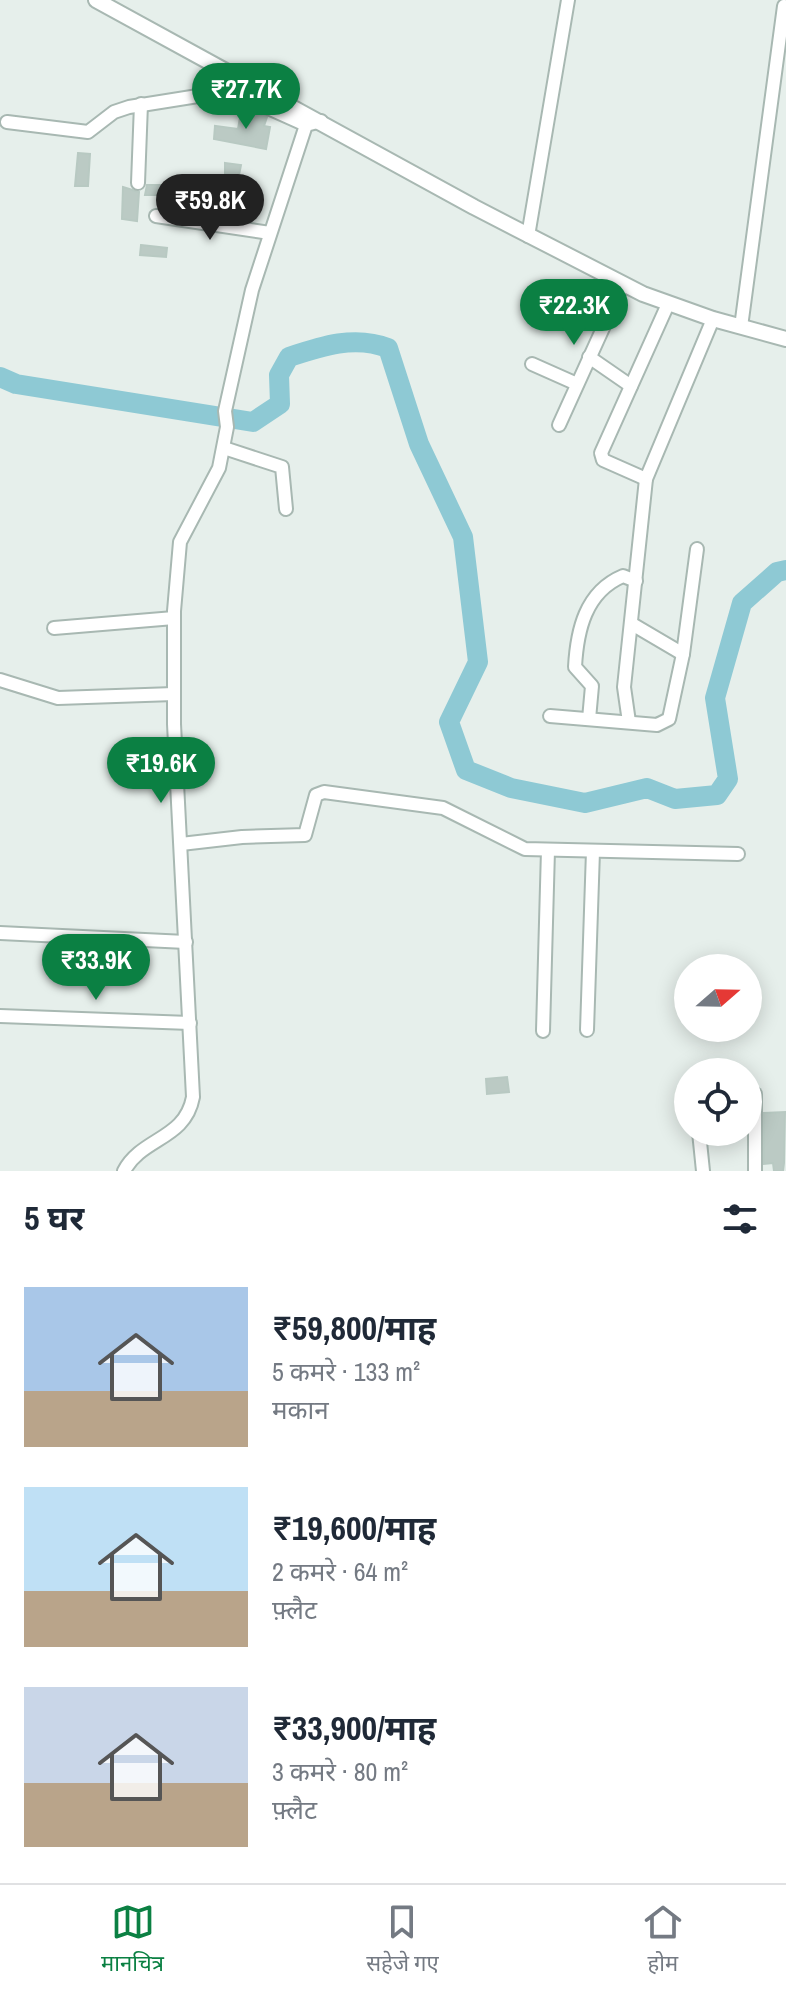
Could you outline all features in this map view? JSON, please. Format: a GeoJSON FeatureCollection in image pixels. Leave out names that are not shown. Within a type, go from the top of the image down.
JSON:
{"type":"FeatureCollection","features":[{"type":"Feature","properties":{"kind":"street"},"geometry":{"type":"LineString","coordinates":[[96,0],[528,236],[623,284],[668,304],[786,339]]}},
{"type":"Feature","properties":{"kind":"street"},"geometry":{"type":"LineString","coordinates":[[528,236],[568,0]]}},
{"type":"Feature","properties":{"kind":"street"},"geometry":{"type":"LineString","coordinates":[[741,327],[781,4]]}},
{"type":"Feature","properties":{"kind":"street"},"geometry":{"type":"LineString","coordinates":[[7,122],[88,132],[114,112],[141,104],[230,92],[306,125],[322,121]]}},
{"type":"Feature","properties":{"kind":"street"},"geometry":{"type":"LineString","coordinates":[[138,183],[141,104]]}},
{"type":"Feature","properties":{"kind":"street"},"geometry":{"type":"LineString","coordinates":[[124,1171],[135,1155],[177,1129],[190,1110],[190,1023],[174,694],[174,618],[180,542],[213,481],[224,448],[227,427],[225,411],[252,290],[306,125]]}},
{"type":"Feature","properties":{"kind":"street"},"geometry":{"type":"LineString","coordinates":[[156,216],[270,233]]}},
{"type":"Feature","properties":{"kind":"street"},"geometry":{"type":"LineString","coordinates":[[559,425],[623,284]]}},
{"type":"Feature","properties":{"kind":"street"},"geometry":{"type":"LineString","coordinates":[[646,479],[600,455],[668,304]]}},
{"type":"Feature","properties":{"kind":"street"},"geometry":{"type":"LineString","coordinates":[[629,722],[624,687],[646,479],[713,319]]}},
{"type":"Feature","properties":{"kind":"street"},"geometry":{"type":"LineString","coordinates":[[589,357],[631,386]]}},
{"type":"Feature","properties":{"kind":"street"},"geometry":{"type":"LineString","coordinates":[[532,364],[577,384]]}},
{"type":"Feature","properties":{"kind":"street"},"geometry":{"type":"LineString","coordinates":[[224,448],[282,467],[286,509]]}},
{"type":"Feature","properties":{"kind":"street"},"geometry":{"type":"LineString","coordinates":[[550,716],[657,725],[669,719],[683,654],[697,549]]}},
{"type":"Feature","properties":{"kind":"street"},"geometry":{"type":"LineString","coordinates":[[589,719],[592,686],[575,667],[578,625],[590,604],[618,577],[636,581]]}},
{"type":"Feature","properties":{"kind":"street"},"geometry":{"type":"LineString","coordinates":[[54,628],[174,618]]}},
{"type":"Feature","properties":{"kind":"street"},"geometry":{"type":"LineString","coordinates":[[632,624],[683,654]]}},
{"type":"Feature","properties":{"kind":"street"},"geometry":{"type":"LineString","coordinates":[[0,680],[58,698],[174,694]]}},
{"type":"Feature","properties":{"kind":"street"},"geometry":{"type":"LineString","coordinates":[[181,844],[242,837],[302,836],[309,829],[316,795],[324,792],[443,808],[519,847],[738,854]]}},
{"type":"Feature","properties":{"kind":"street"},"geometry":{"type":"LineString","coordinates":[[543,1031],[548,850]]}},
{"type":"Feature","properties":{"kind":"street"},"geometry":{"type":"LineString","coordinates":[[587,1030],[593,851]]}},
{"type":"Feature","properties":{"kind":"street"},"geometry":{"type":"LineString","coordinates":[[0,933],[186,942]]}},
{"type":"Feature","properties":{"kind":"street"},"geometry":{"type":"LineString","coordinates":[[0,1016],[190,1023]]}},
{"type":"Feature","properties":{"kind":"street"},"geometry":{"type":"LineString","coordinates":[[700,1146],[703,1171]]}},
{"type":"Feature","properties":{"kind":"street"},"geometry":{"type":"LineString","coordinates":[[754,1146],[755,1171]]}},
{"type":"Feature","properties":{"kind":"building"},"geometry":{"type":"Polygon","coordinates":[[[242,106],[267,117],[264,126],[270,127],[266,149],[214,139],[215,126],[238,129],[242,106]]]}},
{"type":"Feature","properties":{"kind":"building"},"geometry":{"type":"Polygon","coordinates":[[[78,153],[90,154],[88,186],[75,186],[78,153]]]}},
{"type":"Feature","properties":{"kind":"building"},"geometry":{"type":"Polygon","coordinates":[[[225,163],[241,165],[239,175],[225,174],[225,163]]]}},
{"type":"Feature","properties":{"kind":"building"},"geometry":{"type":"Polygon","coordinates":[[[147,185],[166,185],[166,195],[145,195],[147,185]]]}},
{"type":"Feature","properties":{"kind":"building"},"geometry":{"type":"Polygon","coordinates":[[[123,187],[139,192],[137,221],[122,219],[123,187]]]}},
{"type":"Feature","properties":{"kind":"building"},"geometry":{"type":"Polygon","coordinates":[[[180,191],[194,192],[193,201],[179,199],[180,191]]]}},
{"type":"Feature","properties":{"kind":"building"},"geometry":{"type":"Polygon","coordinates":[[[141,245],[167,248],[166,257],[140,255],[141,245]]]}},
{"type":"Feature","properties":{"kind":"building"},"geometry":{"type":"Polygon","coordinates":[[[507,1077],[509,1092],[487,1094],[486,1079],[507,1077]]]}},
{"type":"Feature","properties":{"kind":"building"},"geometry":{"type":"Polygon","coordinates":[[[785,1112],[783,1171],[774,1171],[773,1163],[764,1164],[764,1113],[785,1112]]]}},
{"type":"Feature","properties":{"kind":"waterway"},"geometry":{"type":"LineString","coordinates":[[0,377],[16,384],[253,422],[280,404],[279,375],[289,357],[351,342],[388,348],[419,444],[463,537],[478,662],[449,722],[466,770],[511,788],[585,803],[647,788],[675,799],[717,795],[728,779],[715,698],[742,603],[777,572],[786,570]]}}]}
